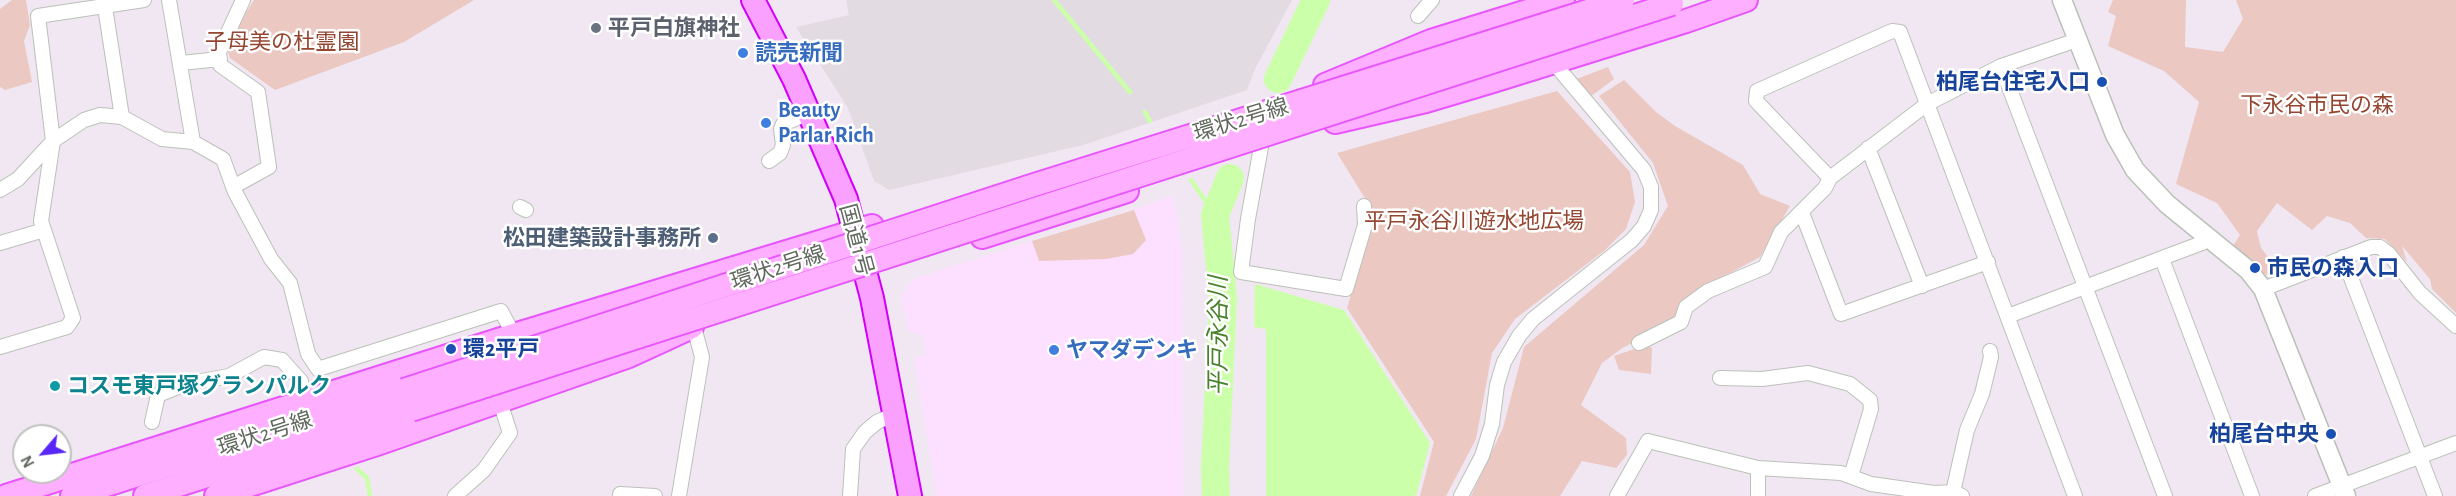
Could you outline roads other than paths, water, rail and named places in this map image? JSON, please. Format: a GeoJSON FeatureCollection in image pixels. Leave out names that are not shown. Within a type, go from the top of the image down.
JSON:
{"type":"FeatureCollection","features":[{"type":"Feature","properties":{"kind":"highway","name":"国道1号"},"geometry":{"type":"LineString","coordinates":[[753,0],[794,79],[842,190],[866,272],[896,414],[910,496]]}},
{"type":"Feature","properties":{"kind":"main road"},"geometry":{"type":"LineString","coordinates":[[6,496],[514,335],[855,232],[1319,87],[1431,41],[1563,0]]}},
{"type":"Feature","properties":{"kind":"main road","name":"環状2号線"},"geometry":{"type":"LineString","coordinates":[[145,496],[220,472],[408,400],[1045,182],[1623,0]]}},
{"type":"Feature","properties":{"kind":"main road"},"geometry":{"type":"LineString","coordinates":[[216,496],[500,402],[629,356],[694,327],[817,285],[1039,220],[1332,122],[1426,101],[1553,62],[1685,11],[1746,0]]}},
{"type":"Feature","properties":{"kind":"main road","name":"環状2号線"},"geometry":{"type":"LineString","coordinates":[[72,496],[408,400],[1685,11]]}},
{"type":"Feature","properties":{"kind":"main road"},"geometry":{"type":"LineString","coordinates":[[56,496],[286,408]]}},
{"type":"Feature","properties":{"kind":"main road"},"geometry":{"type":"LineString","coordinates":[[161,496],[220,472]]}},
{"type":"Feature","properties":{"kind":"street"},"geometry":{"type":"LineString","coordinates":[[0,347],[67,327],[73,318],[41,221],[53,141],[38,16],[144,0]]}},
{"type":"Feature","properties":{"kind":"street"},"geometry":{"type":"LineString","coordinates":[[169,0],[193,142]]}},
{"type":"Feature","properties":{"kind":"street"},"geometry":{"type":"LineString","coordinates":[[233,187],[269,167],[258,92],[220,65],[219,52],[227,30],[243,0]]}},
{"type":"Feature","properties":{"kind":"street"},"geometry":{"type":"LineString","coordinates":[[1418,16],[1432,0]]}},
{"type":"Feature","properties":{"kind":"street"},"geometry":{"type":"LineString","coordinates":[[2062,0],[2115,135],[2135,170],[2167,204],[2248,270],[2263,289],[2344,491]]}},
{"type":"Feature","properties":{"kind":"street"},"geometry":{"type":"LineString","coordinates":[[105,7],[122,117]]}},
{"type":"Feature","properties":{"kind":"street"},"geometry":{"type":"LineString","coordinates":[[1830,178],[1756,101],[1757,91],[1892,31],[1900,32],[2076,496]]}},
{"type":"Feature","properties":{"kind":"street"},"geometry":{"type":"LineString","coordinates":[[1639,343],[1681,322],[1686,307],[1708,291],[1765,267],[1781,232],[1825,188],[1830,178],[1927,104],[2001,66],[2077,40]]}},
{"type":"Feature","properties":{"kind":"street"},"geometry":{"type":"LineString","coordinates":[[181,63],[220,59]]}},
{"type":"Feature","properties":{"kind":"street"},"geometry":{"type":"LineString","coordinates":[[1461,496],[1482,456],[1492,424],[1497,385],[1504,362],[1519,336],[1533,319],[1632,240],[1644,226],[1651,210],[1651,187],[1644,170],[1553,62]]}},
{"type":"Feature","properties":{"kind":"street"},"geometry":{"type":"LineString","coordinates":[[2001,66],[2165,496]]}},
{"type":"Feature","properties":{"kind":"street"},"geometry":{"type":"LineString","coordinates":[[769,160],[780,153],[783,145],[781,129],[783,124],[808,113]]}},
{"type":"Feature","properties":{"kind":"street"},"geometry":{"type":"LineString","coordinates":[[0,190],[18,179],[53,141],[84,120],[100,115],[122,117],[162,139],[193,142],[223,159],[233,187],[272,259],[290,283],[308,354],[318,369],[501,311],[514,335]]}},
{"type":"Feature","properties":{"kind":"street"},"geometry":{"type":"LineString","coordinates":[[1261,147],[1241,272],[1346,289],[1365,225],[1364,206]]}},
{"type":"Feature","properties":{"kind":"street"},"geometry":{"type":"LineString","coordinates":[[1868,148],[1922,286]]}},
{"type":"Feature","properties":{"kind":"street"},"geometry":{"type":"LineString","coordinates":[[1802,213],[1841,314],[1988,262]]}},
{"type":"Feature","properties":{"kind":"street"},"geometry":{"type":"LineString","coordinates":[[0,243],[44,230]]}},
{"type":"Feature","properties":{"kind":"street"},"geometry":{"type":"LineString","coordinates":[[2008,316],[2162,259],[2202,243],[2206,237]]}},
{"type":"Feature","properties":{"kind":"street"},"geometry":{"type":"LineString","coordinates":[[2263,289],[2343,257],[2371,247],[2380,247],[2389,254],[2420,293],[2456,326]]}},
{"type":"Feature","properties":{"kind":"street"},"geometry":{"type":"LineString","coordinates":[[2343,257],[2435,496]]}},
{"type":"Feature","properties":{"kind":"street"},"geometry":{"type":"LineString","coordinates":[[2162,259],[2252,496]]}},
{"type":"Feature","properties":{"kind":"street"},"geometry":{"type":"LineString","coordinates":[[679,496],[702,357],[694,327]]}},
{"type":"Feature","properties":{"kind":"street"},"geometry":{"type":"LineString","coordinates":[[1617,496],[1648,441],[1758,468],[1808,469],[1841,473],[1871,484],[1950,494],[1967,430],[1982,394],[1991,357],[1990,351]]}},
{"type":"Feature","properties":{"kind":"street"},"geometry":{"type":"LineString","coordinates":[[152,422],[158,395],[185,384],[229,376],[264,357],[282,360],[301,381],[286,408]]}},
{"type":"Feature","properties":{"kind":"street"},"geometry":{"type":"LineString","coordinates":[[1720,378],[1762,379],[1808,374],[1850,384],[1870,400],[1871,409],[1851,476]]}},
{"type":"Feature","properties":{"kind":"street"},"geometry":{"type":"LineString","coordinates":[[455,496],[484,470],[510,433],[500,402]]}},
{"type":"Feature","properties":{"kind":"street"},"geometry":{"type":"LineString","coordinates":[[850,496],[853,449],[871,427],[896,414]]}},
{"type":"Feature","properties":{"kind":"street"},"geometry":{"type":"LineString","coordinates":[[2315,496],[2344,491],[2420,456],[2456,443]]}},
{"type":"Feature","properties":{"kind":"street"},"geometry":{"type":"LineString","coordinates":[[1758,468],[1758,496]]}},
{"type":"Feature","properties":{"kind":"street"},"geometry":{"type":"LineString","coordinates":[[620,496],[620,494],[655,496]]}},
{"type":"Feature","properties":{"kind":"waterway"},"geometry":{"type":"LineString","coordinates":[[1054,0],[1130,92]]}},
{"type":"Feature","properties":{"kind":"waterway","name":"平戸永谷川"},"geometry":{"type":"LineString","coordinates":[[1278,79],[1316,0]]}},
{"type":"Feature","properties":{"kind":"waterway"},"geometry":{"type":"LineString","coordinates":[[1145,112],[1150,121]]}},
{"type":"Feature","properties":{"kind":"waterway","name":"平戸永谷川"},"geometry":{"type":"LineString","coordinates":[[1216,496],[1215,467],[1223,299],[1215,215],[1230,178]]}},
{"type":"Feature","properties":{"kind":"waterway"},"geometry":{"type":"LineString","coordinates":[[1191,180],[1215,215]]}},
{"type":"Feature","properties":{"kind":"waterway"},"geometry":{"type":"LineString","coordinates":[[357,469],[367,478],[370,496]]}},
{"type":"Feature","properties":{"kind":"place","name":"平戸白旗神社"},"geometry":{"type":"Point","coordinates":[596,28]}},
{"type":"Feature","properties":{"kind":"place","name":"読売新聞"},"geometry":{"type":"Point","coordinates":[743,53]}},
{"type":"Feature","properties":{"kind":"place","name":"柏尾台住宅入口"},"geometry":{"type":"Point","coordinates":[2102,82]}},
{"type":"Feature","properties":{"kind":"place","name":"Beauty Parlar Rich"},"geometry":{"type":"Point","coordinates":[766,123]}},
{"type":"Feature","properties":{"kind":"place","name":"松田建築設計事務所"},"geometry":{"type":"Point","coordinates":[713,238]}},
{"type":"Feature","properties":{"kind":"place","name":"市民の森入口"},"geometry":{"type":"Point","coordinates":[2255,268]}},
{"type":"Feature","properties":{"kind":"place","name":"環2平戸"},"geometry":{"type":"Point","coordinates":[451,349]}},
{"type":"Feature","properties":{"kind":"place","name":"ヤマダデンキ"},"geometry":{"type":"Point","coordinates":[1054,350]}},
{"type":"Feature","properties":{"kind":"place","name":"コスモ東戸塚グランパルク"},"geometry":{"type":"Point","coordinates":[55,386]}},
{"type":"Feature","properties":{"kind":"place","name":"柏尾台中央"},"geometry":{"type":"Point","coordinates":[2331,434]}},
{"type":"Feature","properties":{"kind":"park label","name":"子母美の杜霊園"},"geometry":{"type":"Point","coordinates":[282,42]}},
{"type":"Feature","properties":{"kind":"park label","name":"下永谷市民の森"},"geometry":{"type":"Point","coordinates":[2317,105]}},
{"type":"Feature","properties":{"kind":"park label","name":"平戸永谷川遊水地広場"},"geometry":{"type":"Point","coordinates":[1474,221]}}]}
